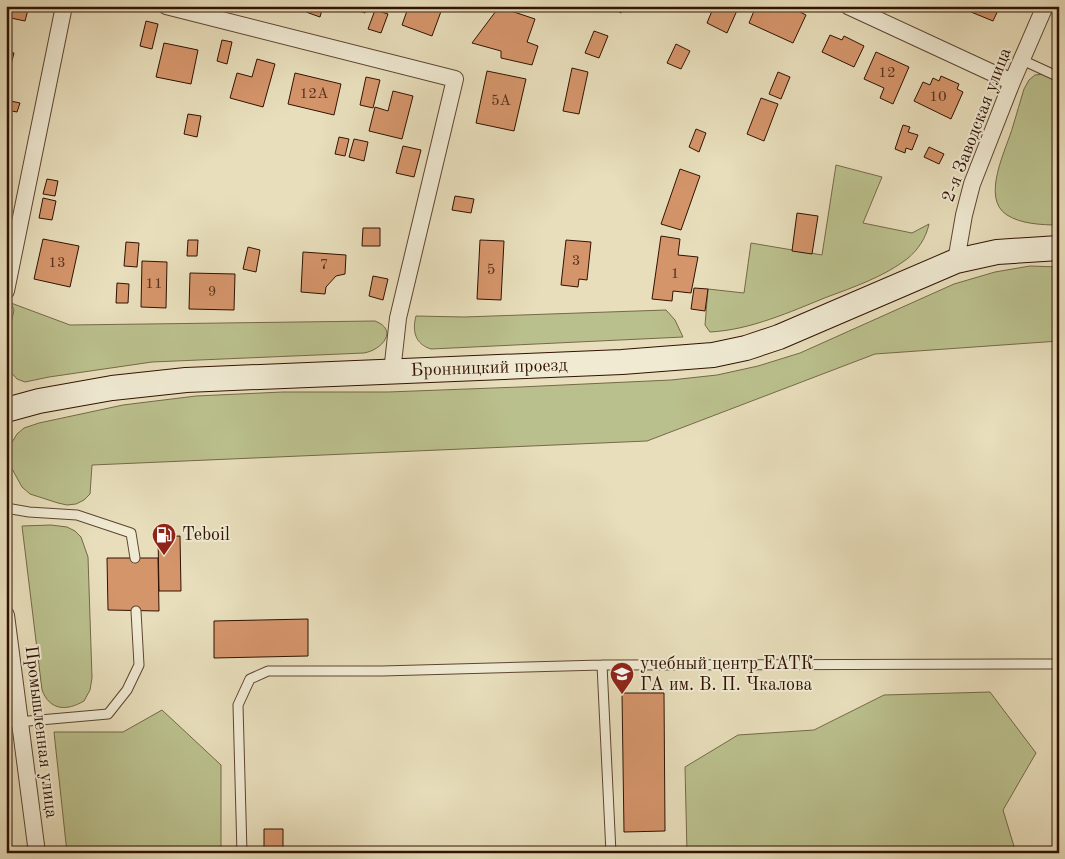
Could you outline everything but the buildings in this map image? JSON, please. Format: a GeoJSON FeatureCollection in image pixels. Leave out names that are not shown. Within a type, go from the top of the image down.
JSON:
{"type":"FeatureCollection","features":[{"type":"Feature","properties":{"kind":"main road","name":"Бронницкий проезд"},"geometry":{"type":"LineString","coordinates":[[6,410],[38,401],[112,388],[176,381],[622,362],[713,355],[746,348],[779,337],[956,261],[997,252],[1059,248]]}},
{"type":"Feature","properties":{"kind":"street"},"geometry":{"type":"LineString","coordinates":[[6,291],[64,6]]}},
{"type":"Feature","properties":{"kind":"street"},"geometry":{"type":"LineString","coordinates":[[166,6],[455,79],[398,318],[392,372]]}},
{"type":"Feature","properties":{"kind":"street"},"geometry":{"type":"LineString","coordinates":[[848,6],[1012,82]]}},
{"type":"Feature","properties":{"kind":"street","name":"2-я Заводская улица"},"geometry":{"type":"LineString","coordinates":[[956,261],[972,184],[1012,82],[1045,6]]}},
{"type":"Feature","properties":{"kind":"street","name":"Промышленная улица"},"geometry":{"type":"LineString","coordinates":[[6,615],[13,722],[36,853]]}},
{"type":"Feature","properties":{"kind":"lane"},"geometry":{"type":"LineString","coordinates":[[1022,60],[1059,77]]}},
{"type":"Feature","properties":{"kind":"lane"},"geometry":{"type":"LineString","coordinates":[[6,508],[29,512],[76,515],[131,533],[135,558]]}},
{"type":"Feature","properties":{"kind":"lane"},"geometry":{"type":"LineString","coordinates":[[13,722],[108,714],[127,690],[139,665],[136,611]]}},
{"type":"Feature","properties":{"kind":"lane"},"geometry":{"type":"LineString","coordinates":[[242,853],[238,705],[250,679],[268,671],[382,671],[602,665],[1059,664]]}},
{"type":"Feature","properties":{"kind":"lane"},"geometry":{"type":"LineString","coordinates":[[602,665],[611,853]]}},
{"type":"Feature","properties":{"kind":"green space"},"geometry":{"type":"Polygon","coordinates":[[[1044,74],[1059,81],[1059,225],[1032,223],[1013,218],[999,207],[996,197],[995,185],[1001,159],[1024,89],[1029,80],[1035,75],[1044,74]]]}},
{"type":"Feature","properties":{"kind":"green space"},"geometry":{"type":"Polygon","coordinates":[[[836,165],[882,177],[863,223],[912,233],[929,224],[924,239],[915,252],[898,265],[878,276],[784,314],[740,328],[710,332],[705,325],[708,289],[744,293],[751,243],[822,255],[836,165]]]}},
{"type":"Feature","properties":{"kind":"green space"},"geometry":{"type":"Polygon","coordinates":[[[1030,266],[1059,267],[1059,341],[875,354],[647,441],[92,465],[90,494],[76,504],[67,505],[30,494],[22,487],[11,467],[11,444],[17,434],[24,428],[123,405],[196,396],[283,392],[388,392],[520,387],[671,380],[717,375],[758,366],[800,353],[954,284],[995,272],[1030,266]]]}},
{"type":"Feature","properties":{"kind":"green space"},"geometry":{"type":"Polygon","coordinates":[[[11,303],[70,325],[375,321],[386,329],[387,334],[382,344],[364,353],[152,362],[25,382],[17,379],[6,365],[6,346],[14,310],[11,303]]]}},
{"type":"Feature","properties":{"kind":"green space"},"geometry":{"type":"Polygon","coordinates":[[[666,310],[675,320],[683,337],[431,349],[421,344],[416,336],[414,327],[416,316],[464,317],[666,310]]]}},
{"type":"Feature","properties":{"kind":"green space"},"geometry":{"type":"Polygon","coordinates":[[[51,525],[67,527],[75,531],[81,537],[88,557],[92,678],[90,690],[84,701],[65,707],[54,705],[45,697],[42,690],[22,526],[51,525]]]}},
{"type":"Feature","properties":{"kind":"green space"},"geometry":{"type":"Polygon","coordinates":[[[990,692],[1036,753],[1003,810],[1016,853],[687,853],[685,767],[738,735],[814,730],[884,695],[990,692]]]}},
{"type":"Feature","properties":{"kind":"green space"},"geometry":{"type":"Polygon","coordinates":[[[162,710],[221,765],[221,853],[67,853],[54,732],[123,732],[162,710]]]}},
{"type":"Feature","properties":{"kind":"place","name":"Teboil"},"geometry":{"type":"Point","coordinates":[164,556]}},
{"type":"Feature","properties":{"kind":"place","name":"учебный центр ЕАТК ГА им. В. П. Чкалова"},"geometry":{"type":"Point","coordinates":[622,695]}}]}
